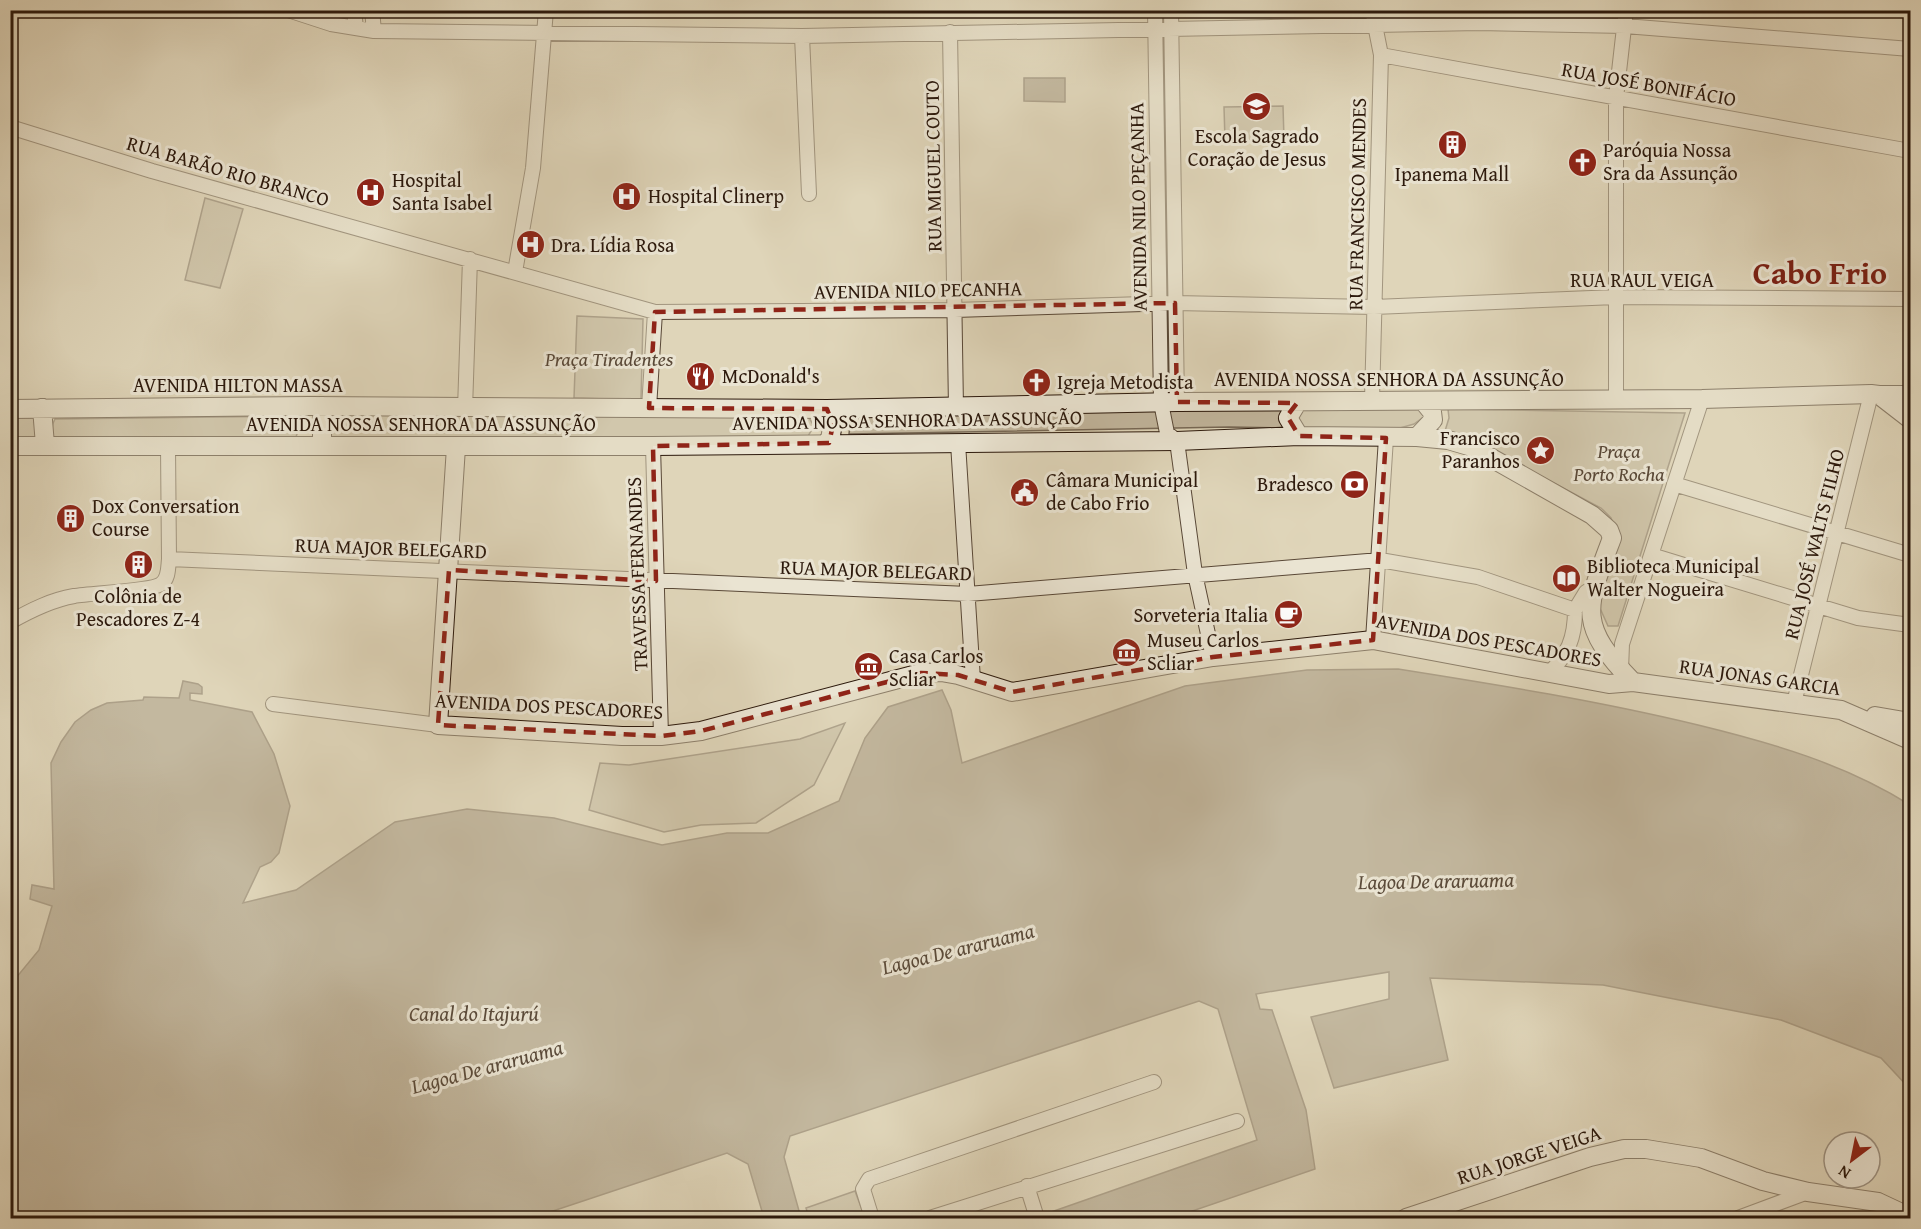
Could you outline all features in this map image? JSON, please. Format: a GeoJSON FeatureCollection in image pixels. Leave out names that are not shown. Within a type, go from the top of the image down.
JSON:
{"type":"FeatureCollection","features":[{"type":"Feature","properties":{"kind":"main road"},"geometry":{"type":"LineString","coordinates":[[1875,395],[1911,419]]}},
{"type":"Feature","properties":{"kind":"main road","name":"AVENIDA NOSSA SENHORA DA ASSUNÇÃO"},"geometry":{"type":"LineString","coordinates":[[465,409],[956,408],[1372,400],[1616,400],[1911,395]]}},
{"type":"Feature","properties":{"kind":"main road"},"geometry":{"type":"LineString","coordinates":[[1417,437],[1433,420],[1432,412],[1424,401]]}},
{"type":"Feature","properties":{"kind":"main road"},"geometry":{"type":"LineString","coordinates":[[1297,403],[1288,418],[1299,436]]}},
{"type":"Feature","properties":{"kind":"main road","name":"AVENIDA HILTON MASSA"},"geometry":{"type":"LineString","coordinates":[[10,409],[322,406],[465,409]]}},
{"type":"Feature","properties":{"kind":"main road"},"geometry":{"type":"LineString","coordinates":[[322,406],[322,445]]}},
{"type":"Feature","properties":{"kind":"main road"},"geometry":{"type":"LineString","coordinates":[[42,408],[45,445]]}},
{"type":"Feature","properties":{"kind":"main road"},"geometry":{"type":"LineString","coordinates":[[827,409],[833,425],[829,443]]}},
{"type":"Feature","properties":{"kind":"main road","name":"AVENIDA NOSSA SENHORA DA ASSUNÇÃO"},"geometry":{"type":"LineString","coordinates":[[10,446],[653,446],[1177,441],[1299,436],[1417,437],[1448,440],[1472,447],[1604,524],[1612,538],[1594,587],[1589,618],[1598,638],[1627,676]]}},
{"type":"Feature","properties":{"kind":"main road"},"geometry":{"type":"LineString","coordinates":[[438,725],[456,447]]}},
{"type":"Feature","properties":{"kind":"main road","name":"AVENIDA DOS PESCADORES"},"geometry":{"type":"LineString","coordinates":[[438,725],[622,736],[661,736],[701,731],[921,673],[941,672],[1012,692],[1213,657],[1373,640],[1609,684],[1627,676]]}},
{"type":"Feature","properties":{"kind":"main road","name":"RUA JONAS GARCIA"},"geometry":{"type":"LineString","coordinates":[[1627,676],[1841,710],[1911,740]]}},
{"type":"Feature","properties":{"kind":"main road"},"geometry":{"type":"LineString","coordinates":[[1841,710],[1911,722]]}},
{"type":"Feature","properties":{"kind":"main road","name":"RUA JORGE VEIGA"},"geometry":{"type":"LineString","coordinates":[[1406,1218],[1590,1156],[1624,1149],[1679,1153],[1762,1181],[1809,1192],[1862,1198],[1892,1207],[1911,1217]]}},
{"type":"Feature","properties":{"kind":"street"},"geometry":{"type":"LineString","coordinates":[[288,10],[374,31],[802,36],[1172,30],[1372,18],[1626,26],[1911,49]]}},
{"type":"Feature","properties":{"kind":"street"},"geometry":{"type":"LineString","coordinates":[[354,10],[356,28]]}},
{"type":"Feature","properties":{"kind":"street"},"geometry":{"type":"LineString","coordinates":[[372,10],[374,31]]}},
{"type":"Feature","properties":{"kind":"street"},"geometry":{"type":"LineString","coordinates":[[515,272],[533,168],[546,10]]}},
{"type":"Feature","properties":{"kind":"street","name":"AVENIDA NILO PEÇANHA"},"geometry":{"type":"LineString","coordinates":[[1155,10],[1158,305],[1169,403]]}},
{"type":"Feature","properties":{"kind":"street","name":"AVENIDA NILO PEÇANHA"},"geometry":{"type":"LineString","coordinates":[[1169,403],[1175,303],[1171,10]]}},
{"type":"Feature","properties":{"kind":"street"},"geometry":{"type":"LineString","coordinates":[[1616,400],[1616,98],[1626,26],[1626,10]]}},
{"type":"Feature","properties":{"kind":"street","name":"RUA FRANCISCO MENDES"},"geometry":{"type":"LineString","coordinates":[[1372,18],[1381,55],[1372,400]]}},
{"type":"Feature","properties":{"kind":"street","name":"RUA MIGUEL COUTO"},"geometry":{"type":"LineString","coordinates":[[950,32],[956,408]]}},
{"type":"Feature","properties":{"kind":"street"},"geometry":{"type":"LineString","coordinates":[[802,36],[809,194]]}},
{"type":"Feature","properties":{"kind":"street","name":"RUA JOSÉ BONIFÁCIO"},"geometry":{"type":"LineString","coordinates":[[1381,55],[1911,151]]}},
{"type":"Feature","properties":{"kind":"street","name":"RUA BARÃO RIO BRANCO"},"geometry":{"type":"LineString","coordinates":[[10,127],[152,171],[470,259]]}},
{"type":"Feature","properties":{"kind":"street"},"geometry":{"type":"LineString","coordinates":[[465,409],[470,259]]}},
{"type":"Feature","properties":{"kind":"street","name":"AVENIDA NILO PECANHA"},"geometry":{"type":"LineString","coordinates":[[470,259],[655,312],[955,310],[1175,303],[1374,307]]}},
{"type":"Feature","properties":{"kind":"street","name":"RUA RAUL VEIGA"},"geometry":{"type":"LineString","coordinates":[[1374,307],[1616,297],[1911,300]]}},
{"type":"Feature","properties":{"kind":"street"},"geometry":{"type":"LineString","coordinates":[[649,408],[655,312]]}},
{"type":"Feature","properties":{"kind":"street","name":"RUA JOSÉ WALTS FILHO"},"geometry":{"type":"LineString","coordinates":[[1794,703],[1875,395]]}},
{"type":"Feature","properties":{"kind":"street"},"geometry":{"type":"LineString","coordinates":[[1627,676],[1622,644],[1702,399]]}},
{"type":"Feature","properties":{"kind":"street"},"geometry":{"type":"LineString","coordinates":[[1169,403],[1167,433],[1177,441],[1195,574],[1213,657]]}},
{"type":"Feature","properties":{"kind":"street"},"geometry":{"type":"LineString","coordinates":[[1373,640],[1380,561],[1386,438]]}},
{"type":"Feature","properties":{"kind":"street"},"geometry":{"type":"LineString","coordinates":[[958,442],[972,680]]}},
{"type":"Feature","properties":{"kind":"street","name":"TRAVESSA FERNANDES"},"geometry":{"type":"LineString","coordinates":[[653,446],[661,736]]}},
{"type":"Feature","properties":{"kind":"street"},"geometry":{"type":"LineString","coordinates":[[10,622],[39,606],[73,596],[112,590],[151,588],[162,584],[167,576],[169,559],[168,447]]}},
{"type":"Feature","properties":{"kind":"street"},"geometry":{"type":"LineString","coordinates":[[1674,484],[1911,555]]}},
{"type":"Feature","properties":{"kind":"street"},"geometry":{"type":"LineString","coordinates":[[1651,555],[1858,618],[1911,625]]}},
{"type":"Feature","properties":{"kind":"street","name":"RUA MAJOR BELEGARD"},"geometry":{"type":"LineString","coordinates":[[169,559],[968,594],[1195,574],[1380,561],[1478,577],[1575,610]]}},
{"type":"Feature","properties":{"kind":"street"},"geometry":{"type":"LineString","coordinates":[[1548,674],[1562,661],[1570,646],[1575,610],[1586,592],[1594,587]]}},
{"type":"Feature","properties":{"kind":"street","name":"AVENIDA DOS PESCADORES"},"geometry":{"type":"LineString","coordinates":[[273,704],[438,725]]}},
{"type":"Feature","properties":{"kind":"street"},"geometry":{"type":"LineString","coordinates":[[872,1218],[862,1190],[869,1179],[1154,1082]]}},
{"type":"Feature","properties":{"kind":"street"},"geometry":{"type":"LineString","coordinates":[[930,1218],[1237,1121]]}},
{"type":"Feature","properties":{"kind":"street"},"geometry":{"type":"LineString","coordinates":[[1027,1186],[1035,1212]]}},
{"type":"Feature","properties":{"kind":"street"},"geometry":{"type":"LineString","coordinates":[[1738,1218],[1809,1192]]}},
{"type":"Feature","properties":{"kind":"highlighted area"},"geometry":{"type":"Polygon","coordinates":[[[1175,303],[1177,402],[1297,403],[1287,416],[1299,436],[1386,438],[1373,640],[1213,657],[1012,692],[958,675],[921,673],[701,731],[661,736],[438,725],[449,570],[656,581],[653,446],[829,443],[833,425],[827,409],[649,408],[655,312],[1175,303]]]}},
{"type":"Feature","properties":{"kind":"green space"},"geometry":{"type":"Polygon","coordinates":[[[1283,106],[1284,139],[1225,140],[1224,107],[1283,106]]]}},
{"type":"Feature","properties":{"kind":"green space"},"geometry":{"type":"Polygon","coordinates":[[[205,198],[243,209],[220,288],[185,280],[205,198]]]}},
{"type":"Feature","properties":{"kind":"green space","name":"Praça Tiradentes"},"geometry":{"type":"Polygon","coordinates":[[[577,316],[643,319],[641,400],[574,398],[577,316]]]}},
{"type":"Feature","properties":{"kind":"green space"},"geometry":{"type":"Polygon","coordinates":[[[1421,405],[1425,416],[1414,424],[1393,430],[1229,427],[849,434],[851,417],[1421,405]]]}},
{"type":"Feature","properties":{"kind":"green space","name":"Praça Porto Rocha"},"geometry":{"type":"Polygon","coordinates":[[[1448,409],[1685,413],[1618,626],[1608,626],[1599,606],[1616,531],[1611,518],[1601,508],[1467,437],[1445,431],[1449,418],[1448,409]]]}},
{"type":"Feature","properties":{"kind":"green space"},"geometry":{"type":"Polygon","coordinates":[[[326,415],[808,416],[814,426],[807,438],[327,437],[326,415]]]}},
{"type":"Feature","properties":{"kind":"green space"},"geometry":{"type":"Polygon","coordinates":[[[291,416],[297,426],[296,437],[56,440],[52,430],[55,419],[291,416]]]}},
{"type":"Feature","properties":{"kind":"green space"},"geometry":{"type":"Polygon","coordinates":[[[10,418],[34,418],[36,440],[11,441],[10,418]]]}},
{"type":"Feature","properties":{"kind":"green space"},"geometry":{"type":"Polygon","coordinates":[[[845,723],[814,785],[756,823],[701,825],[664,832],[589,810],[600,763],[629,765],[800,739],[845,723]]]}},
{"type":"Feature","properties":{"kind":"green space"},"geometry":{"type":"Polygon","coordinates":[[[855,1191],[865,1218],[809,1218],[806,1208],[855,1191]]]}},
{"type":"Feature","properties":{"kind":"water"},"geometry":{"type":"Polygon","coordinates":[[[1024,78],[1065,78],[1065,102],[1024,101],[1024,78]]]}},
{"type":"Feature","properties":{"kind":"water","name":"Canal do Itajurú"},"geometry":{"type":"Polygon","coordinates":[[[1398,669],[1586,701],[1726,732],[1780,747],[1834,766],[1910,805],[1910,1089],[1881,1058],[1781,1020],[1603,985],[1430,978],[1448,1060],[1334,1088],[1311,1017],[1389,999],[1389,972],[1256,994],[1260,1009],[1272,1010],[1306,1110],[1315,1169],[1172,1218],[1034,1218],[1257,1140],[1218,1009],[1199,1001],[790,1136],[784,1157],[801,1218],[764,1218],[748,1164],[727,1153],[532,1218],[11,1218],[11,984],[39,950],[52,906],[30,899],[32,885],[54,889],[51,763],[61,742],[75,722],[91,710],[107,703],[143,700],[144,697],[179,698],[183,681],[202,687],[202,694],[190,693],[190,700],[252,712],[274,754],[290,806],[279,853],[271,862],[260,867],[243,903],[296,890],[395,822],[467,809],[554,818],[662,845],[727,833],[768,833],[839,801],[865,738],[888,707],[942,690],[951,710],[962,763],[1185,686],[1307,670],[1398,669]]]}},
{"type":"Feature","properties":{"kind":"place","name":"Escola Sagrado Coração de Jesus"},"geometry":{"type":"Point","coordinates":[1257,106]}},
{"type":"Feature","properties":{"kind":"place","name":"Ipanema Mall"},"geometry":{"type":"Point","coordinates":[1452,144]}},
{"type":"Feature","properties":{"kind":"place","name":"Paróquia Nossa Sra da Assunção"},"geometry":{"type":"Point","coordinates":[1582,162]}},
{"type":"Feature","properties":{"kind":"place","name":"Hospital Santa Isabel"},"geometry":{"type":"Point","coordinates":[371,192]}},
{"type":"Feature","properties":{"kind":"place","name":"Hospital Clinerp"},"geometry":{"type":"Point","coordinates":[627,196]}},
{"type":"Feature","properties":{"kind":"place","name":"Dra. Lídia Rosa"},"geometry":{"type":"Point","coordinates":[530,245]}},
{"type":"Feature","properties":{"kind":"place","name":"McDonald's"},"geometry":{"type":"Point","coordinates":[701,376]}},
{"type":"Feature","properties":{"kind":"place","name":"Igreja Metodista"},"geometry":{"type":"Point","coordinates":[1036,382]}},
{"type":"Feature","properties":{"kind":"place","name":"Francisco Paranhos"},"geometry":{"type":"Point","coordinates":[1541,450]}},
{"type":"Feature","properties":{"kind":"place","name":"Bradesco"},"geometry":{"type":"Point","coordinates":[1354,484]}},
{"type":"Feature","properties":{"kind":"place","name":"Câmara Municipal de Cabo Frio"},"geometry":{"type":"Point","coordinates":[1025,492]}},
{"type":"Feature","properties":{"kind":"place","name":"Dox Conversation Course"},"geometry":{"type":"Point","coordinates":[71,518]}},
{"type":"Feature","properties":{"kind":"place","name":"Colônia de Pescadores Z-4"},"geometry":{"type":"Point","coordinates":[138,565]}},
{"type":"Feature","properties":{"kind":"place","name":"Biblioteca Municipal Walter Nogueira"},"geometry":{"type":"Point","coordinates":[1566,578]}},
{"type":"Feature","properties":{"kind":"place","name":"Sorveteria Italia"},"geometry":{"type":"Point","coordinates":[1289,615]}},
{"type":"Feature","properties":{"kind":"place","name":"Museu Carlos Scliar"},"geometry":{"type":"Point","coordinates":[1126,652]}},
{"type":"Feature","properties":{"kind":"place","name":"Casa Carlos Scliar"},"geometry":{"type":"Point","coordinates":[868,667]}},
{"type":"Feature","properties":{"kind":"district","name":"Cabo Frio"},"geometry":{"type":"Point","coordinates":[1820,273]}},
{"type":"Feature","properties":{"kind":"water label","name":"Lagoa De araruama"},"geometry":{"type":"Point","coordinates":[1436,881]}},
{"type":"Feature","properties":{"kind":"water label","name":"Lagoa De araruama"},"geometry":{"type":"Point","coordinates":[958,949]}},
{"type":"Feature","properties":{"kind":"water label","name":"Lagoa De araruama"},"geometry":{"type":"Point","coordinates":[487,1067]}}]}
